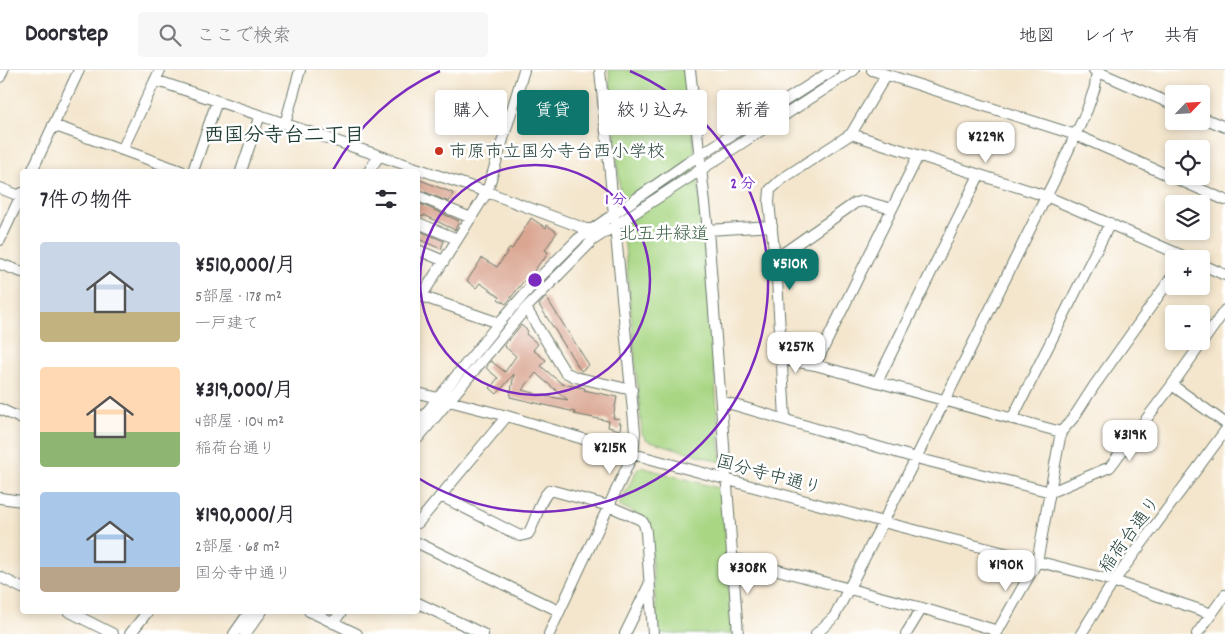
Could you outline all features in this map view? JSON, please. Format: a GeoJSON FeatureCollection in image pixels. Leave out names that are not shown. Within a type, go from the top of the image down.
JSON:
{"type":"FeatureCollection","features":[{"type":"Feature","properties":{"kind":"street"},"geometry":{"type":"LineString","coordinates":[[0,77],[3,70]]}},
{"type":"Feature","properties":{"kind":"street"},"geometry":{"type":"LineString","coordinates":[[33,169],[79,70]]}},
{"type":"Feature","properties":{"kind":"street"},"geometry":{"type":"LineString","coordinates":[[122,150],[160,70]]}},
{"type":"Feature","properties":{"kind":"street"},"geometry":{"type":"LineString","coordinates":[[284,124],[300,70]]}},
{"type":"Feature","properties":{"kind":"street"},"geometry":{"type":"LineString","coordinates":[[420,294],[426,289],[487,192],[524,70]]}},
{"type":"Feature","properties":{"kind":"street"},"geometry":{"type":"LineString","coordinates":[[549,634],[633,454],[635,432],[600,70]]}},
{"type":"Feature","properties":{"kind":"street"},"geometry":{"type":"LineString","coordinates":[[690,70],[708,230],[738,634]]}},
{"type":"Feature","properties":{"kind":"street"},"geometry":{"type":"LineString","coordinates":[[420,420],[499,323],[535,282],[572,245],[700,156],[833,70]]}},
{"type":"Feature","properties":{"kind":"street"},"geometry":{"type":"LineString","coordinates":[[420,436],[526,308],[593,240],[854,70]]}},
{"type":"Feature","properties":{"kind":"street"},"geometry":{"type":"LineString","coordinates":[[872,70],[1076,135],[1225,200]]}},
{"type":"Feature","properties":{"kind":"street"},"geometry":{"type":"LineString","coordinates":[[816,634],[834,617],[945,400],[1076,135],[1087,110],[1094,87],[1096,70],[1165,101]]}},
{"type":"Feature","properties":{"kind":"street"},"geometry":{"type":"LineString","coordinates":[[785,418],[775,260],[769,202],[770,190],[782,179],[851,134],[886,75]]}},
{"type":"Feature","properties":{"kind":"street"},"geometry":{"type":"LineString","coordinates":[[155,80],[418,169]]}},
{"type":"Feature","properties":{"kind":"street"},"geometry":{"type":"LineString","coordinates":[[195,169],[217,101]]}},
{"type":"Feature","properties":{"kind":"street"},"geometry":{"type":"LineString","coordinates":[[242,169],[260,115]]}},
{"type":"Feature","properties":{"kind":"street"},"geometry":{"type":"LineString","coordinates":[[1210,121],[1225,127]]}},
{"type":"Feature","properties":{"kind":"street"},"geometry":{"type":"LineString","coordinates":[[53,125],[175,169]]}},
{"type":"Feature","properties":{"kind":"street"},"geometry":{"type":"LineString","coordinates":[[851,134],[1046,196],[1169,250]]}},
{"type":"Feature","properties":{"kind":"street"},"geometry":{"type":"LineString","coordinates":[[370,169],[379,156]]}},
{"type":"Feature","properties":{"kind":"street"},"geometry":{"type":"LineString","coordinates":[[814,366],[918,156]]}},
{"type":"Feature","properties":{"kind":"street"},"geometry":{"type":"LineString","coordinates":[[420,170],[487,192],[586,229],[593,229]]}},
{"type":"Feature","properties":{"kind":"street"},"geometry":{"type":"LineString","coordinates":[[877,382],[979,175]]}},
{"type":"Feature","properties":{"kind":"street"},"geometry":{"type":"LineString","coordinates":[[0,188],[20,195]]}},
{"type":"Feature","properties":{"kind":"street"},"geometry":{"type":"LineString","coordinates":[[420,197],[471,218]]}},
{"type":"Feature","properties":{"kind":"street"},"geometry":{"type":"LineString","coordinates":[[0,240],[20,200]]}},
{"type":"Feature","properties":{"kind":"street"},"geometry":{"type":"LineString","coordinates":[[775,260],[854,203],[863,200],[892,209]]}},
{"type":"Feature","properties":{"kind":"street"},"geometry":{"type":"LineString","coordinates":[[1012,418],[1110,223]]}},
{"type":"Feature","properties":{"kind":"street"},"geometry":{"type":"LineString","coordinates":[[420,224],[457,239]]}},
{"type":"Feature","properties":{"kind":"street"},"geometry":{"type":"LineString","coordinates":[[708,230],[772,226]]}},
{"type":"Feature","properties":{"kind":"street"},"geometry":{"type":"LineString","coordinates":[[420,251],[444,260]]}},
{"type":"Feature","properties":{"kind":"street"},"geometry":{"type":"LineString","coordinates":[[0,264],[20,271]]}},
{"type":"Feature","properties":{"kind":"street"},"geometry":{"type":"LineString","coordinates":[[1210,268],[1225,274]]}},
{"type":"Feature","properties":{"kind":"street"},"geometry":{"type":"LineString","coordinates":[[732,558],[922,608],[997,632],[1037,562],[1061,432],[1074,417],[1165,287]]}},
{"type":"Feature","properties":{"kind":"street"},"geometry":{"type":"LineString","coordinates":[[420,297],[499,323]]}},
{"type":"Feature","properties":{"kind":"street"},"geometry":{"type":"LineString","coordinates":[[526,308],[565,372],[575,377],[632,390]]}},
{"type":"Feature","properties":{"kind":"street"},"geometry":{"type":"LineString","coordinates":[[721,401],[785,418],[916,458],[1051,492],[1110,467],[1172,385],[1225,310]]}},
{"type":"Feature","properties":{"kind":"street"},"geometry":{"type":"LineString","coordinates":[[782,359],[877,382],[1061,432]]}},
{"type":"Feature","properties":{"kind":"street"},"geometry":{"type":"LineString","coordinates":[[1172,385],[1225,423]]}},
{"type":"Feature","properties":{"kind":"street","name":"国分寺中通り"},"geometry":{"type":"LineString","coordinates":[[420,393],[507,416],[633,454],[884,522],[1114,581],[1212,614]]}},
{"type":"Feature","properties":{"kind":"street"},"geometry":{"type":"LineString","coordinates":[[0,409],[20,418]]}},
{"type":"Feature","properties":{"kind":"street"},"geometry":{"type":"LineString","coordinates":[[420,521],[507,416]]}},
{"type":"Feature","properties":{"kind":"street","name":"稲荷台通り"},"geometry":{"type":"LineString","coordinates":[[1081,634],[1114,581],[1225,431]]}},
{"type":"Feature","properties":{"kind":"street"},"geometry":{"type":"LineString","coordinates":[[1215,444],[1225,451]]}},
{"type":"Feature","properties":{"kind":"street"},"geometry":{"type":"LineString","coordinates":[[440,496],[520,536],[528,534],[544,495],[550,490],[609,506],[641,520],[646,532],[653,634]]}},
{"type":"Feature","properties":{"kind":"street"},"geometry":{"type":"LineString","coordinates":[[0,498],[20,501]]}},
{"type":"Feature","properties":{"kind":"street"},"geometry":{"type":"LineString","coordinates":[[420,544],[559,611]]}},
{"type":"Feature","properties":{"kind":"street"},"geometry":{"type":"LineString","coordinates":[[0,577],[20,587]]}},
{"type":"Feature","properties":{"kind":"street"},"geometry":{"type":"LineString","coordinates":[[625,634],[650,584]]}},
{"type":"Feature","properties":{"kind":"street"},"geometry":{"type":"LineString","coordinates":[[1197,634],[1225,595]]}},
{"type":"Feature","properties":{"kind":"street"},"geometry":{"type":"LineString","coordinates":[[420,604],[482,634]]}},
{"type":"Feature","properties":{"kind":"street"},"geometry":{"type":"LineString","coordinates":[[906,634],[922,608]]}},
{"type":"Feature","properties":{"kind":"street"},"geometry":{"type":"LineString","coordinates":[[74,614],[113,634]]}},
{"type":"Feature","properties":{"kind":"street"},"geometry":{"type":"LineString","coordinates":[[130,634],[146,614]]}},
{"type":"Feature","properties":{"kind":"street"},"geometry":{"type":"LineString","coordinates":[[234,634],[248,614]]}},
{"type":"Feature","properties":{"kind":"street"},"geometry":{"type":"LineString","coordinates":[[245,634],[260,614]]}},
{"type":"Feature","properties":{"kind":"street"},"geometry":{"type":"LineString","coordinates":[[315,614],[357,634]]}},
{"type":"Feature","properties":{"kind":"street"},"geometry":{"type":"LineString","coordinates":[[333,623],[340,614]]}},
{"type":"Feature","properties":{"kind":"green space","name":"北五井緑道"},"geometry":{"type":"Polygon","coordinates":[[[609,70],[685,70],[687,90],[611,90],[609,70]]]}},
{"type":"Feature","properties":{"kind":"green space","name":"北五井緑道"},"geometry":{"type":"Polygon","coordinates":[[[615,135],[693,135],[704,232],[721,462],[647,440],[642,434],[615,135]]]}},
{"type":"Feature","properties":{"kind":"green space"},"geometry":{"type":"Polygon","coordinates":[[[641,467],[722,489],[732,634],[658,634],[649,520],[619,505],[637,470],[641,467]]]}},
{"type":"Feature","properties":{"kind":"building"},"geometry":{"type":"Polygon","coordinates":[[[420,180],[453,193],[449,202],[420,190],[420,180]]]}},
{"type":"Feature","properties":{"kind":"building"},"geometry":{"type":"Polygon","coordinates":[[[420,204],[459,221],[455,230],[424,215],[423,217],[420,216],[420,204]]]}},
{"type":"Feature","properties":{"kind":"building"},"geometry":{"type":"Polygon","coordinates":[[[531,218],[546,228],[547,225],[557,232],[545,250],[548,252],[543,261],[532,274],[530,273],[506,304],[498,299],[500,297],[480,283],[476,288],[467,281],[482,258],[497,267],[510,248],[512,249],[531,218]]]}},
{"type":"Feature","properties":{"kind":"building"},"geometry":{"type":"Polygon","coordinates":[[[420,231],[444,241],[441,249],[420,240],[420,231]]]}},
{"type":"Feature","properties":{"kind":"building"},"geometry":{"type":"Polygon","coordinates":[[[546,297],[589,365],[581,371],[539,305],[546,297]]]}},
{"type":"Feature","properties":{"kind":"building"},"geometry":{"type":"Polygon","coordinates":[[[521,325],[528,331],[526,334],[538,344],[533,350],[546,360],[541,366],[562,384],[617,397],[613,418],[620,419],[620,430],[608,427],[609,421],[510,397],[514,374],[497,394],[490,388],[498,378],[486,368],[491,361],[505,372],[516,356],[504,346],[521,325]],[[536,373],[522,390],[568,400],[536,373]]]}},
{"type":"Feature","properties":{"kind":"place","name":"市原市立国分寺台西小学校"},"geometry":{"type":"Point","coordinates":[439,151]}},
{"type":"Feature","properties":{"kind":"district","name":"西国分寺台二丁目"},"geometry":{"type":"Point","coordinates":[284,134]}}]}
